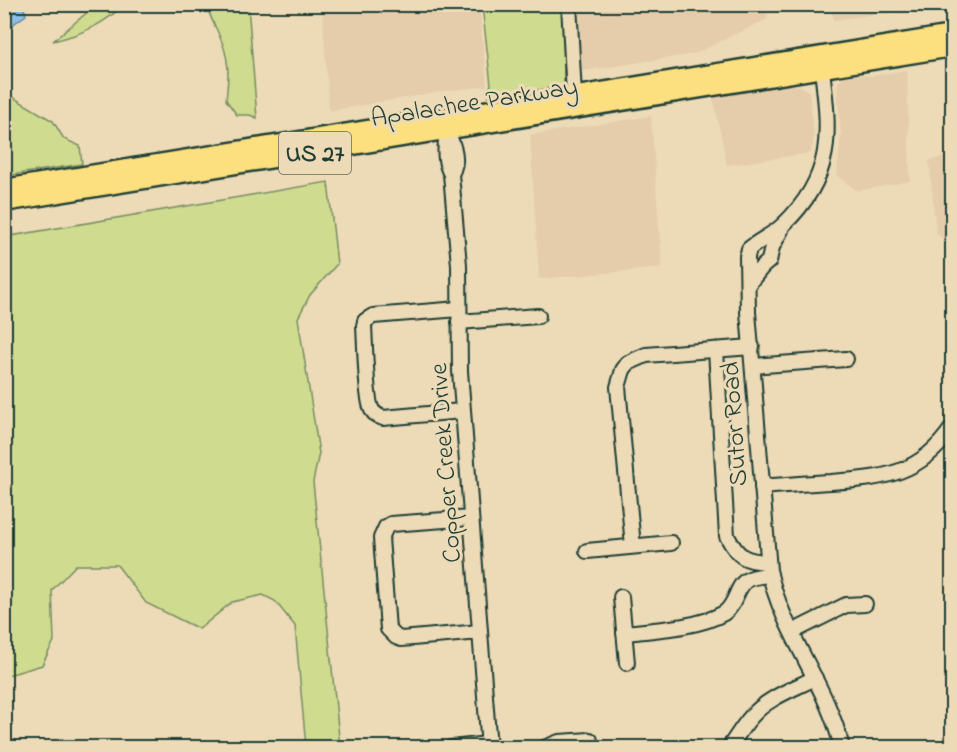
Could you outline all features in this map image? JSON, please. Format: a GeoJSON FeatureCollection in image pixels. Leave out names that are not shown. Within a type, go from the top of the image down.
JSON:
{"type":"FeatureCollection","features":[{"type":"Feature","properties":{"kind":"main road","name":"Apalachee Parkway"},"geometry":{"type":"LineString","coordinates":[[446,124],[560,112],[577,102],[821,63],[952,34]]}},
{"type":"Feature","properties":{"kind":"main road","name":"Apalachee Parkway"},"geometry":{"type":"LineString","coordinates":[[4,203],[182,167],[583,101],[594,92],[952,48]]}},
{"type":"Feature","properties":{"kind":"main road","name":"Apalachee Parkway"},"geometry":{"type":"LineString","coordinates":[[4,188],[182,167]]}},
{"type":"Feature","properties":{"kind":"street"},"geometry":{"type":"LineString","coordinates":[[568,4],[577,102]]}},
{"type":"Feature","properties":{"kind":"street"},"geometry":{"type":"LineString","coordinates":[[762,267],[753,266],[748,260],[749,249],[774,234],[811,192],[825,158],[827,126],[821,63]]}},
{"type":"Feature","properties":{"kind":"street","name":"Copper Creek Drive"},"geometry":{"type":"LineString","coordinates":[[446,124],[444,150],[446,166],[451,174],[459,265],[462,411],[488,746]]}},
{"type":"Feature","properties":{"kind":"street"},"geometry":{"type":"LineString","coordinates":[[749,283],[769,261],[776,238],[785,223]]}},
{"type":"Feature","properties":{"kind":"street"},"geometry":{"type":"LineString","coordinates":[[755,244],[767,247],[770,254]]}},
{"type":"Feature","properties":{"kind":"street","name":"Sutor Road"},"geometry":{"type":"LineString","coordinates":[[748,260],[748,312],[769,568],[779,608],[834,721],[842,747]]}},
{"type":"Feature","properties":{"kind":"street"},"geometry":{"type":"LineString","coordinates":[[462,411],[383,418],[373,412],[370,407],[368,390],[365,321],[373,316],[538,316]]}},
{"type":"Feature","properties":{"kind":"street"},"geometry":{"type":"LineString","coordinates":[[633,546],[618,387],[623,370],[628,363],[646,355],[752,347]]}},
{"type":"Feature","properties":{"kind":"street","name":"Sutor Road"},"geometry":{"type":"LineString","coordinates":[[716,350],[727,536],[733,548],[741,556],[769,568]]}},
{"type":"Feature","properties":{"kind":"street"},"geometry":{"type":"LineString","coordinates":[[753,366],[846,359]]}},
{"type":"Feature","properties":{"kind":"street"},"geometry":{"type":"LineString","coordinates":[[762,487],[886,476],[900,472],[950,438]]}},
{"type":"Feature","properties":{"kind":"street"},"geometry":{"type":"LineString","coordinates":[[471,518],[391,524],[383,531],[381,538],[388,629],[391,634],[401,639],[480,632]]}},
{"type":"Feature","properties":{"kind":"street"},"geometry":{"type":"LineString","coordinates":[[586,550],[671,543]]}},
{"type":"Feature","properties":{"kind":"street"},"geometry":{"type":"LineString","coordinates":[[624,633],[665,628],[716,616],[730,608],[742,585],[748,579],[769,568]]}},
{"type":"Feature","properties":{"kind":"street"},"geometry":{"type":"LineString","coordinates":[[621,597],[627,663]]}},
{"type":"Feature","properties":{"kind":"street"},"geometry":{"type":"LineString","coordinates":[[792,633],[846,605],[865,604]]}},
{"type":"Feature","properties":{"kind":"street"},"geometry":{"type":"LineString","coordinates":[[729,747],[752,715],[762,706],[771,699],[814,678]]}},
{"type":"Feature","properties":{"kind":"street"},"geometry":{"type":"LineString","coordinates":[[544,747],[559,742],[590,740]]}},
{"type":"Feature","properties":{"kind":"street"},"geometry":{"type":"LineString","coordinates":[[451,747],[488,746]]}},
{"type":"Feature","properties":{"kind":"shaded area"},"geometry":{"type":"Polygon","coordinates":[[[831,4],[946,4],[946,5],[833,20],[831,4]]]}},
{"type":"Feature","properties":{"kind":"shaded area"},"geometry":{"type":"Polygon","coordinates":[[[322,5],[479,5],[487,86],[329,111],[322,5]]]}},
{"type":"Feature","properties":{"kind":"shaded area"},"geometry":{"type":"Polygon","coordinates":[[[574,5],[766,5],[767,19],[694,54],[582,71],[574,5]]]}},
{"type":"Feature","properties":{"kind":"shaded area"},"geometry":{"type":"Polygon","coordinates":[[[907,70],[910,181],[857,191],[837,176],[841,133],[838,83],[843,77],[858,74],[870,76],[907,70]]]}},
{"type":"Feature","properties":{"kind":"shaded area"},"geometry":{"type":"Polygon","coordinates":[[[792,85],[801,86],[809,91],[814,138],[811,153],[727,165],[713,97],[792,85]]]}},
{"type":"Feature","properties":{"kind":"shaded area"},"geometry":{"type":"Polygon","coordinates":[[[651,116],[662,268],[539,279],[530,135],[651,116]]]}},
{"type":"Feature","properties":{"kind":"shaded area"},"geometry":{"type":"Polygon","coordinates":[[[952,156],[952,247],[936,233],[929,160],[952,156]]]}},
{"type":"Feature","properties":{"kind":"green space"},"geometry":{"type":"Polygon","coordinates":[[[96,5],[123,5],[108,18],[91,28],[53,41],[96,5]]]}},
{"type":"Feature","properties":{"kind":"green space"},"geometry":{"type":"Polygon","coordinates":[[[207,5],[248,5],[257,118],[250,115],[237,115],[226,100],[227,60],[207,5]]]}},
{"type":"Feature","properties":{"kind":"green space"},"geometry":{"type":"Polygon","coordinates":[[[482,5],[563,5],[564,86],[489,98],[488,90],[491,85],[482,5]]]}},
{"type":"Feature","properties":{"kind":"green space"},"geometry":{"type":"Polygon","coordinates":[[[4,89],[9,95],[53,121],[64,139],[80,146],[82,164],[5,176],[4,89]]]}},
{"type":"Feature","properties":{"kind":"green space"},"geometry":{"type":"Polygon","coordinates":[[[328,182],[337,264],[310,295],[298,318],[319,453],[313,482],[340,747],[306,747],[295,626],[275,601],[263,595],[232,602],[199,629],[146,603],[117,565],[76,565],[52,590],[54,641],[42,665],[5,676],[5,237],[328,182]]]}},
{"type":"Feature","properties":{"kind":"water"},"geometry":{"type":"Polygon","coordinates":[[[5,4],[23,5],[26,15],[5,30],[5,4]]]}}]}
